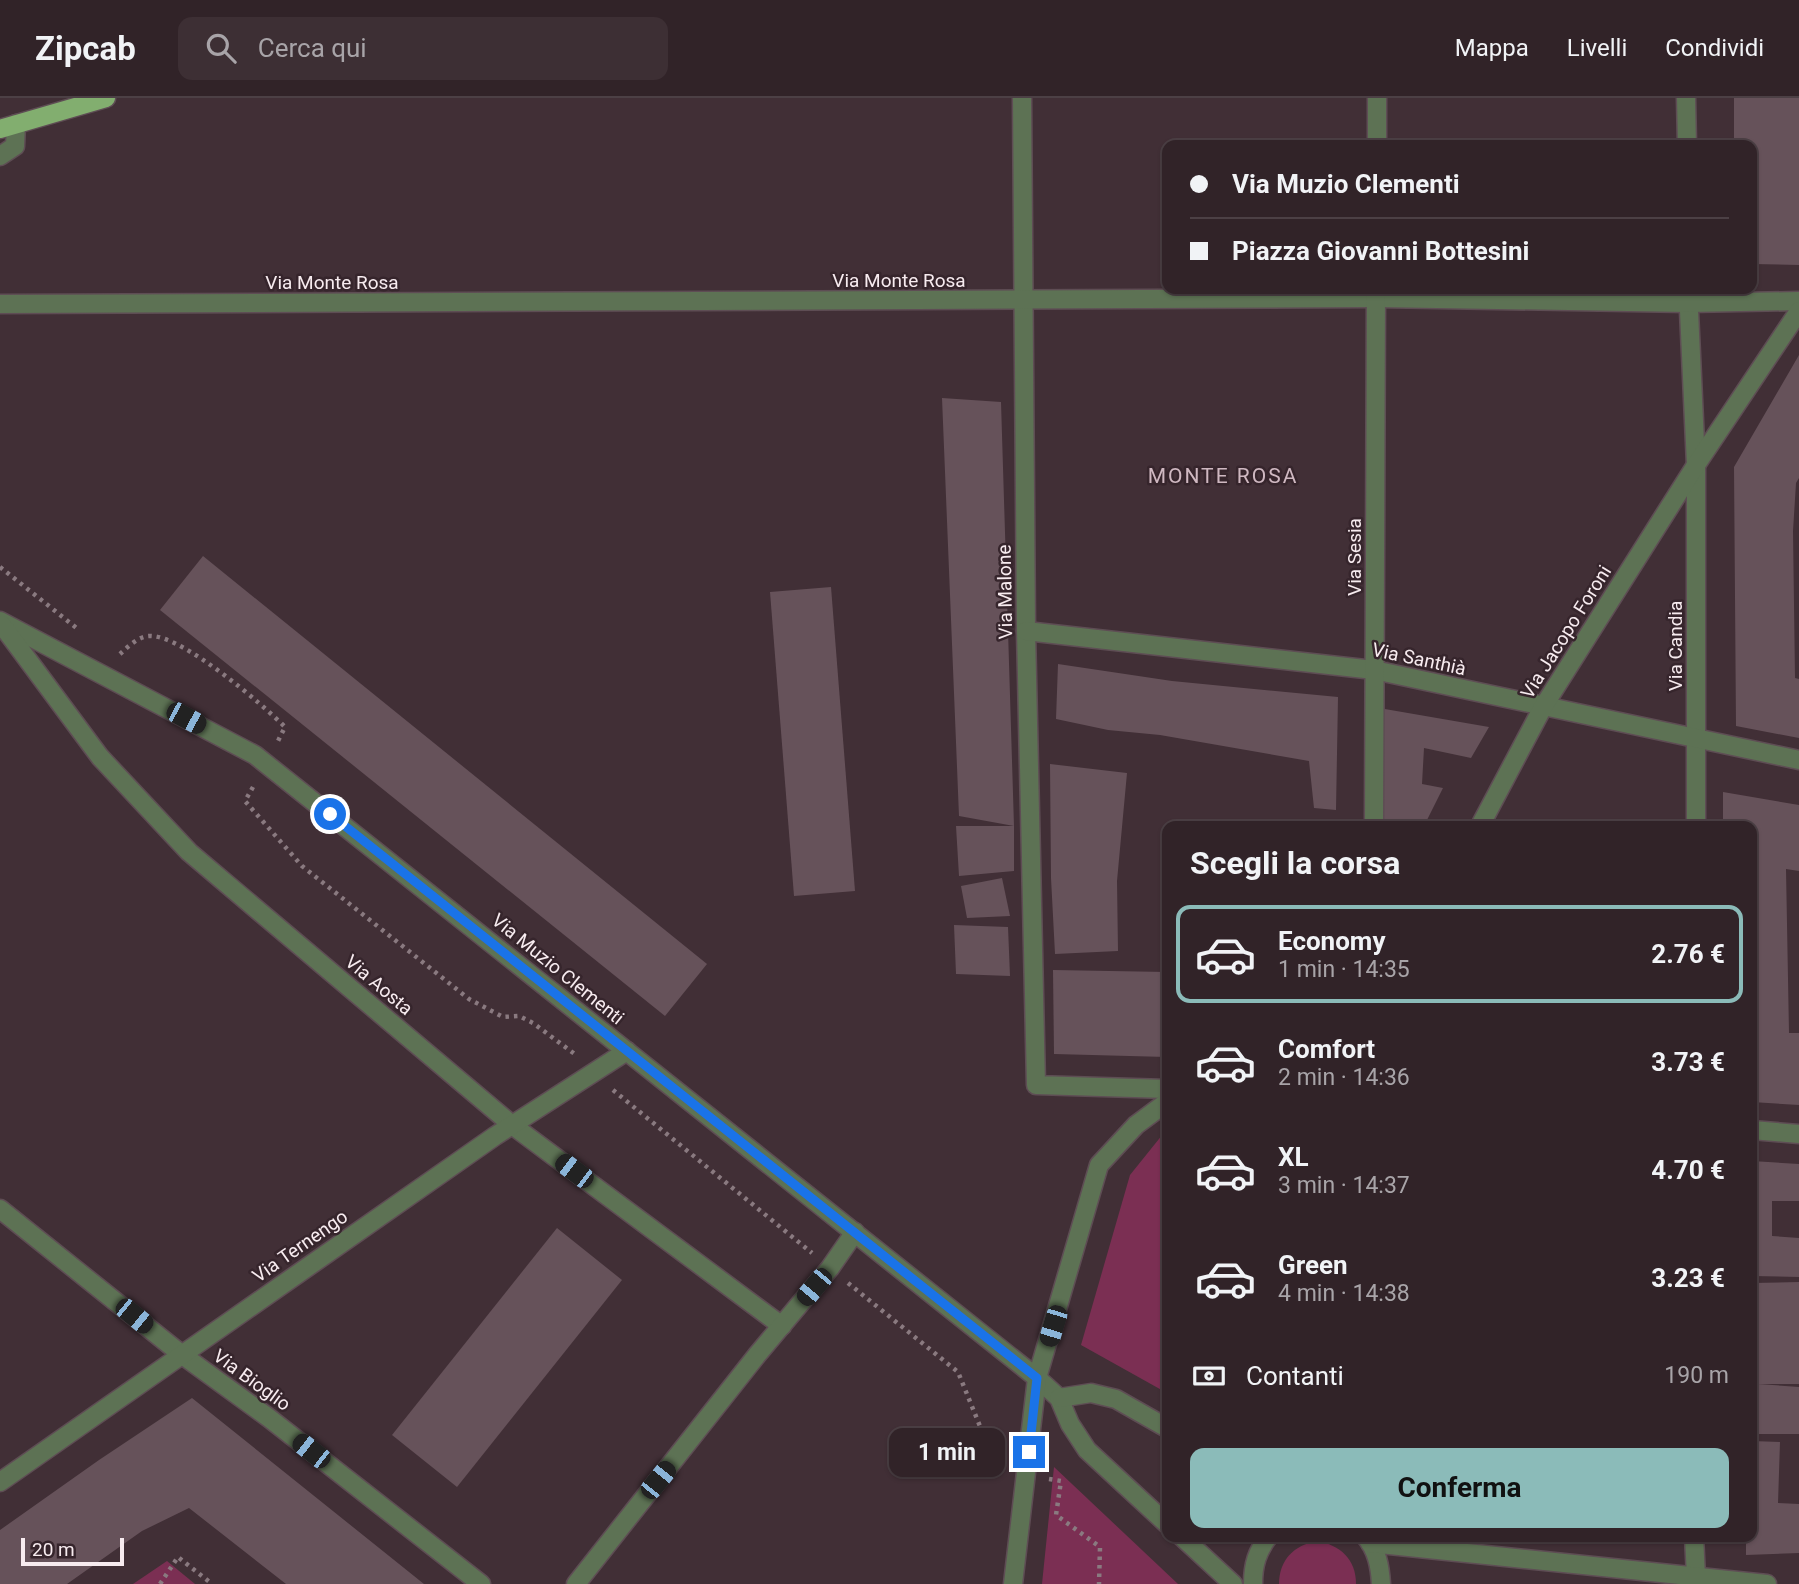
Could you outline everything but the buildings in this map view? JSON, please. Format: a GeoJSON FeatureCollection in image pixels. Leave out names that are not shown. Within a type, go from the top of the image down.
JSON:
{"type":"FeatureCollection","features":[{"type":"Feature","properties":{"kind":"main road"},"geometry":{"type":"LineString","coordinates":[[8,126],[106,98]]}},
{"type":"Feature","properties":{"kind":"street","name":"Via Malone"},"geometry":{"type":"LineString","coordinates":[[1022,98],[1026,631],[1036,1085],[1162,1089]]}},
{"type":"Feature","properties":{"kind":"street"},"geometry":{"type":"LineString","coordinates":[[1377,98],[1377,140]]}},
{"type":"Feature","properties":{"kind":"street"},"geometry":{"type":"LineString","coordinates":[[1686,98],[1687,140]]}},
{"type":"Feature","properties":{"kind":"street"},"geometry":{"type":"LineString","coordinates":[[0,156],[15,146],[8,126]]}},
{"type":"Feature","properties":{"kind":"street","name":"Via Monte Rosa"},"geometry":{"type":"LineString","coordinates":[[0,304],[1023,301],[1333,294]]}},
{"type":"Feature","properties":{"kind":"street","name":"Via Sesia"},"geometry":{"type":"LineString","coordinates":[[1374,821],[1377,294]]}},
{"type":"Feature","properties":{"kind":"street","name":"Via Monte Rosa"},"geometry":{"type":"LineString","coordinates":[[1481,294],[1688,296],[1799,301]]}},
{"type":"Feature","properties":{"kind":"street","name":"Via Candia"},"geometry":{"type":"LineString","coordinates":[[1688,296],[1696,466],[1696,821]]}},
{"type":"Feature","properties":{"kind":"street","name":"Via Jacopo Foroni"},"geometry":{"type":"LineString","coordinates":[[1483,821],[1543,707],[1696,466],[1799,311]]}},
{"type":"Feature","properties":{"kind":"street","name":"Via Muzio Clementi"},"geometry":{"type":"LineString","coordinates":[[0,622],[256,755],[1059,1398]]}},
{"type":"Feature","properties":{"kind":"street","name":"Via Aosta"},"geometry":{"type":"LineString","coordinates":[[0,622],[100,757],[189,852],[512,1125],[782,1326]]}},
{"type":"Feature","properties":{"kind":"street","name":"Via Santhià"},"geometry":{"type":"LineString","coordinates":[[1026,631],[1374,670],[1799,760]]}},
{"type":"Feature","properties":{"kind":"street","name":"Via Ternengo"},"geometry":{"type":"LineString","coordinates":[[0,1482],[512,1125],[628,1051]]}},
{"type":"Feature","properties":{"kind":"street"},"geometry":{"type":"LineString","coordinates":[[1013,1584],[1037,1378],[1099,1165],[1136,1125],[1162,1106]]}},
{"type":"Feature","properties":{"kind":"street"},"geometry":{"type":"LineString","coordinates":[[1757,1130],[1799,1134]]}},
{"type":"Feature","properties":{"kind":"street","name":"Via Bioglio"},"geometry":{"type":"LineString","coordinates":[[0,1209],[181,1354],[269,1418],[481,1584]]}},
{"type":"Feature","properties":{"kind":"street"},"geometry":{"type":"LineString","coordinates":[[576,1584],[830,1268],[855,1232]]}},
{"type":"Feature","properties":{"kind":"street"},"geometry":{"type":"LineString","coordinates":[[1162,1425],[1116,1399],[1091,1393],[1059,1398],[1070,1424],[1087,1450],[1162,1519]]}},
{"type":"Feature","properties":{"kind":"street"},"geometry":{"type":"LineString","coordinates":[[1188,1542],[1233,1584]]}},
{"type":"Feature","properties":{"kind":"street"},"geometry":{"type":"LineString","coordinates":[[1253,1584],[1253,1568],[1264,1542]]}},
{"type":"Feature","properties":{"kind":"street"},"geometry":{"type":"LineString","coordinates":[[1368,1542],[1380,1563],[1381,1584]]}},
{"type":"Feature","properties":{"kind":"street"},"geometry":{"type":"LineString","coordinates":[[1385,1542],[1767,1584]]}},
{"type":"Feature","properties":{"kind":"street"},"geometry":{"type":"LineString","coordinates":[[1694,1542],[1696,1577]]}},
{"type":"Feature","properties":{"kind":"path"},"geometry":{"type":"LineString","coordinates":[[0,567],[79,631]]}},
{"type":"Feature","properties":{"kind":"path"},"geometry":{"type":"LineString","coordinates":[[111,656],[150,636],[175,642],[257,700],[285,727],[246,801],[302,866],[469,999],[503,1017],[519,1016],[569,1049],[620,1097],[958,1372],[999,1474],[1061,1481],[1056,1515],[1100,1547],[1099,1584]]}},
{"type":"Feature","properties":{"kind":"path"},"geometry":{"type":"LineString","coordinates":[[160,1584],[178,1557],[212,1584]]}},
{"type":"Feature","properties":{"kind":"shaded area"},"geometry":{"type":"Polygon","coordinates":[[[1162,1135],[1162,1390],[1081,1345],[1130,1175],[1162,1135]]]}},
{"type":"Feature","properties":{"kind":"shaded area"},"geometry":{"type":"Polygon","coordinates":[[[1054,1467],[1178,1584],[1042,1584],[1054,1467]]]}},
{"type":"Feature","properties":{"kind":"shaded area"},"geometry":{"type":"Polygon","coordinates":[[[1309,1543],[1325,1543],[1345,1555],[1353,1567],[1356,1584],[1279,1584],[1282,1568],[1289,1555],[1309,1543]]]}},
{"type":"Feature","properties":{"kind":"shaded area"},"geometry":{"type":"Polygon","coordinates":[[[167,1561],[195,1584],[133,1584],[167,1561]]]}},
{"type":"Feature","properties":{"kind":"district","name":"MONTE ROSA"},"geometry":{"type":"Point","coordinates":[1223,476]}},
{"type":"Feature","properties":{"kind":"route"},"geometry":{"type":"LineString","coordinates":[[330,814],[1037,1378],[1029,1452]]}}]}
